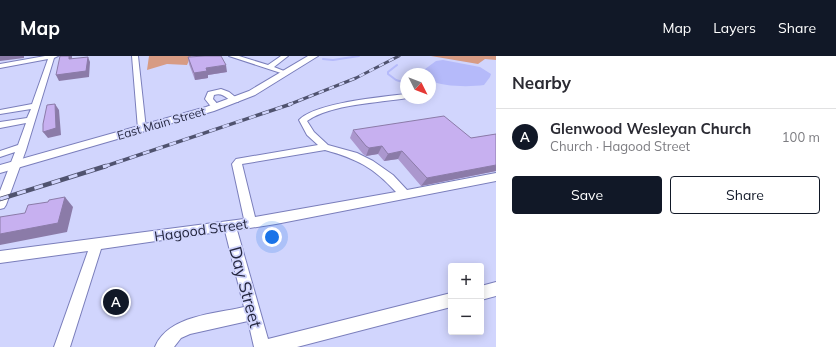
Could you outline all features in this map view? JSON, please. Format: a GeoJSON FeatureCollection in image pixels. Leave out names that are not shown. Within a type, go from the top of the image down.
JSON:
{"type":"FeatureCollection","features":[{"type":"Feature","properties":{"kind":"main road","name":"East Main Street"},"geometry":{"type":"LineString","coordinates":[[0,168],[216,107],[260,89],[314,56]]}},
{"type":"Feature","properties":{"kind":"street"},"geometry":{"type":"LineString","coordinates":[[0,66],[53,56],[16,164],[0,205]]}},
{"type":"Feature","properties":{"kind":"street"},"geometry":{"type":"LineString","coordinates":[[135,56],[142,129]]}},
{"type":"Feature","properties":{"kind":"street"},"geometry":{"type":"LineString","coordinates":[[232,56],[286,73]]}},
{"type":"Feature","properties":{"kind":"street"},"geometry":{"type":"LineString","coordinates":[[269,67],[285,56]]}},
{"type":"Feature","properties":{"kind":"street"},"geometry":{"type":"LineString","coordinates":[[216,107],[209,99],[211,94],[217,91],[229,94],[235,100]]}},
{"type":"Feature","properties":{"kind":"street"},"geometry":{"type":"LineString","coordinates":[[325,147],[310,133],[303,120],[306,116],[354,104],[400,97]]}},
{"type":"Feature","properties":{"kind":"street"},"geometry":{"type":"LineString","coordinates":[[0,112],[36,106]]}},
{"type":"Feature","properties":{"kind":"street"},"geometry":{"type":"LineString","coordinates":[[0,125],[31,120]]}},
{"type":"Feature","properties":{"kind":"street"},"geometry":{"type":"LineString","coordinates":[[0,154],[22,147]]}},
{"type":"Feature","properties":{"kind":"street"},"geometry":{"type":"LineString","coordinates":[[251,223],[237,164],[239,161],[325,147],[354,155],[370,163],[389,178],[405,195]]}},
{"type":"Feature","properties":{"kind":"street","name":"Hagood Street"},"geometry":{"type":"LineString","coordinates":[[0,257],[251,223],[496,177]]}},
{"type":"Feature","properties":{"kind":"street","name":"Day Street"},"geometry":{"type":"LineString","coordinates":[[230,226],[262,347]]}},
{"type":"Feature","properties":{"kind":"street"},"geometry":{"type":"LineString","coordinates":[[62,347],[96,245]]}},
{"type":"Feature","properties":{"kind":"street"},"geometry":{"type":"LineString","coordinates":[[484,292],[496,289]]}},
{"type":"Feature","properties":{"kind":"street"},"geometry":{"type":"LineString","coordinates":[[266,347],[448,301]]}},
{"type":"Feature","properties":{"kind":"street"},"geometry":{"type":"LineString","coordinates":[[163,347],[176,333],[188,327],[252,313]]}},
{"type":"Feature","properties":{"kind":"shaded area"},"geometry":{"type":"Polygon","coordinates":[[[149,56],[191,56],[187,65],[167,64],[147,70],[149,56]]]}},
{"type":"Feature","properties":{"kind":"shaded area"},"geometry":{"type":"Polygon","coordinates":[[[431,56],[496,56],[496,60],[485,59],[478,64],[431,56]]]}},
{"type":"Feature","properties":{"kind":"water"},"geometry":{"type":"Polygon","coordinates":[[[443,60],[480,67],[491,74],[484,85],[464,86],[442,84],[436,82],[436,68],[426,68],[436,61],[443,60]]]}},
{"type":"Feature","properties":{"kind":"building"},"geometry":{"type":"Polygon","coordinates":[[[60,56],[69,56],[69,59],[88,57],[86,71],[56,75],[60,56]]]}},
{"type":"Feature","properties":{"kind":"building"},"geometry":{"type":"Polygon","coordinates":[[[221,56],[226,65],[206,68],[207,71],[194,73],[188,57],[221,56]]]}},
{"type":"Feature","properties":{"kind":"building"},"geometry":{"type":"Polygon","coordinates":[[[55,104],[56,128],[43,132],[47,105],[55,104]]]}},
{"type":"Feature","properties":{"kind":"building"},"geometry":{"type":"Polygon","coordinates":[[[444,116],[471,138],[496,134],[496,165],[427,178],[402,151],[388,154],[382,146],[369,148],[353,130],[444,116]]]}},
{"type":"Feature","properties":{"kind":"building"},"geometry":{"type":"Polygon","coordinates":[[[65,197],[58,223],[0,234],[0,217],[25,213],[28,205],[48,202],[49,200],[65,197]]]}},
{"type":"Feature","properties":{"kind":"waterway"},"geometry":{"type":"LineString","coordinates":[[323,59],[333,60],[359,56]]}},
{"type":"Feature","properties":{"kind":"waterway"},"geometry":{"type":"LineString","coordinates":[[397,65],[388,72],[388,74],[400,81]]}},
{"type":"Feature","properties":{"kind":"railway"},"geometry":{"type":"LineString","coordinates":[[288,105],[356,78],[399,56]]}},
{"type":"Feature","properties":{"kind":"railway"},"geometry":{"type":"LineString","coordinates":[[106,166],[291,104]]}},
{"type":"Feature","properties":{"kind":"railway"},"geometry":{"type":"LineString","coordinates":[[0,199],[106,166]]}},
{"type":"Feature","properties":{"kind":"place","name":"Glenwood Wesleyan Church"},"geometry":{"type":"Point","coordinates":[116,302]}}]}
